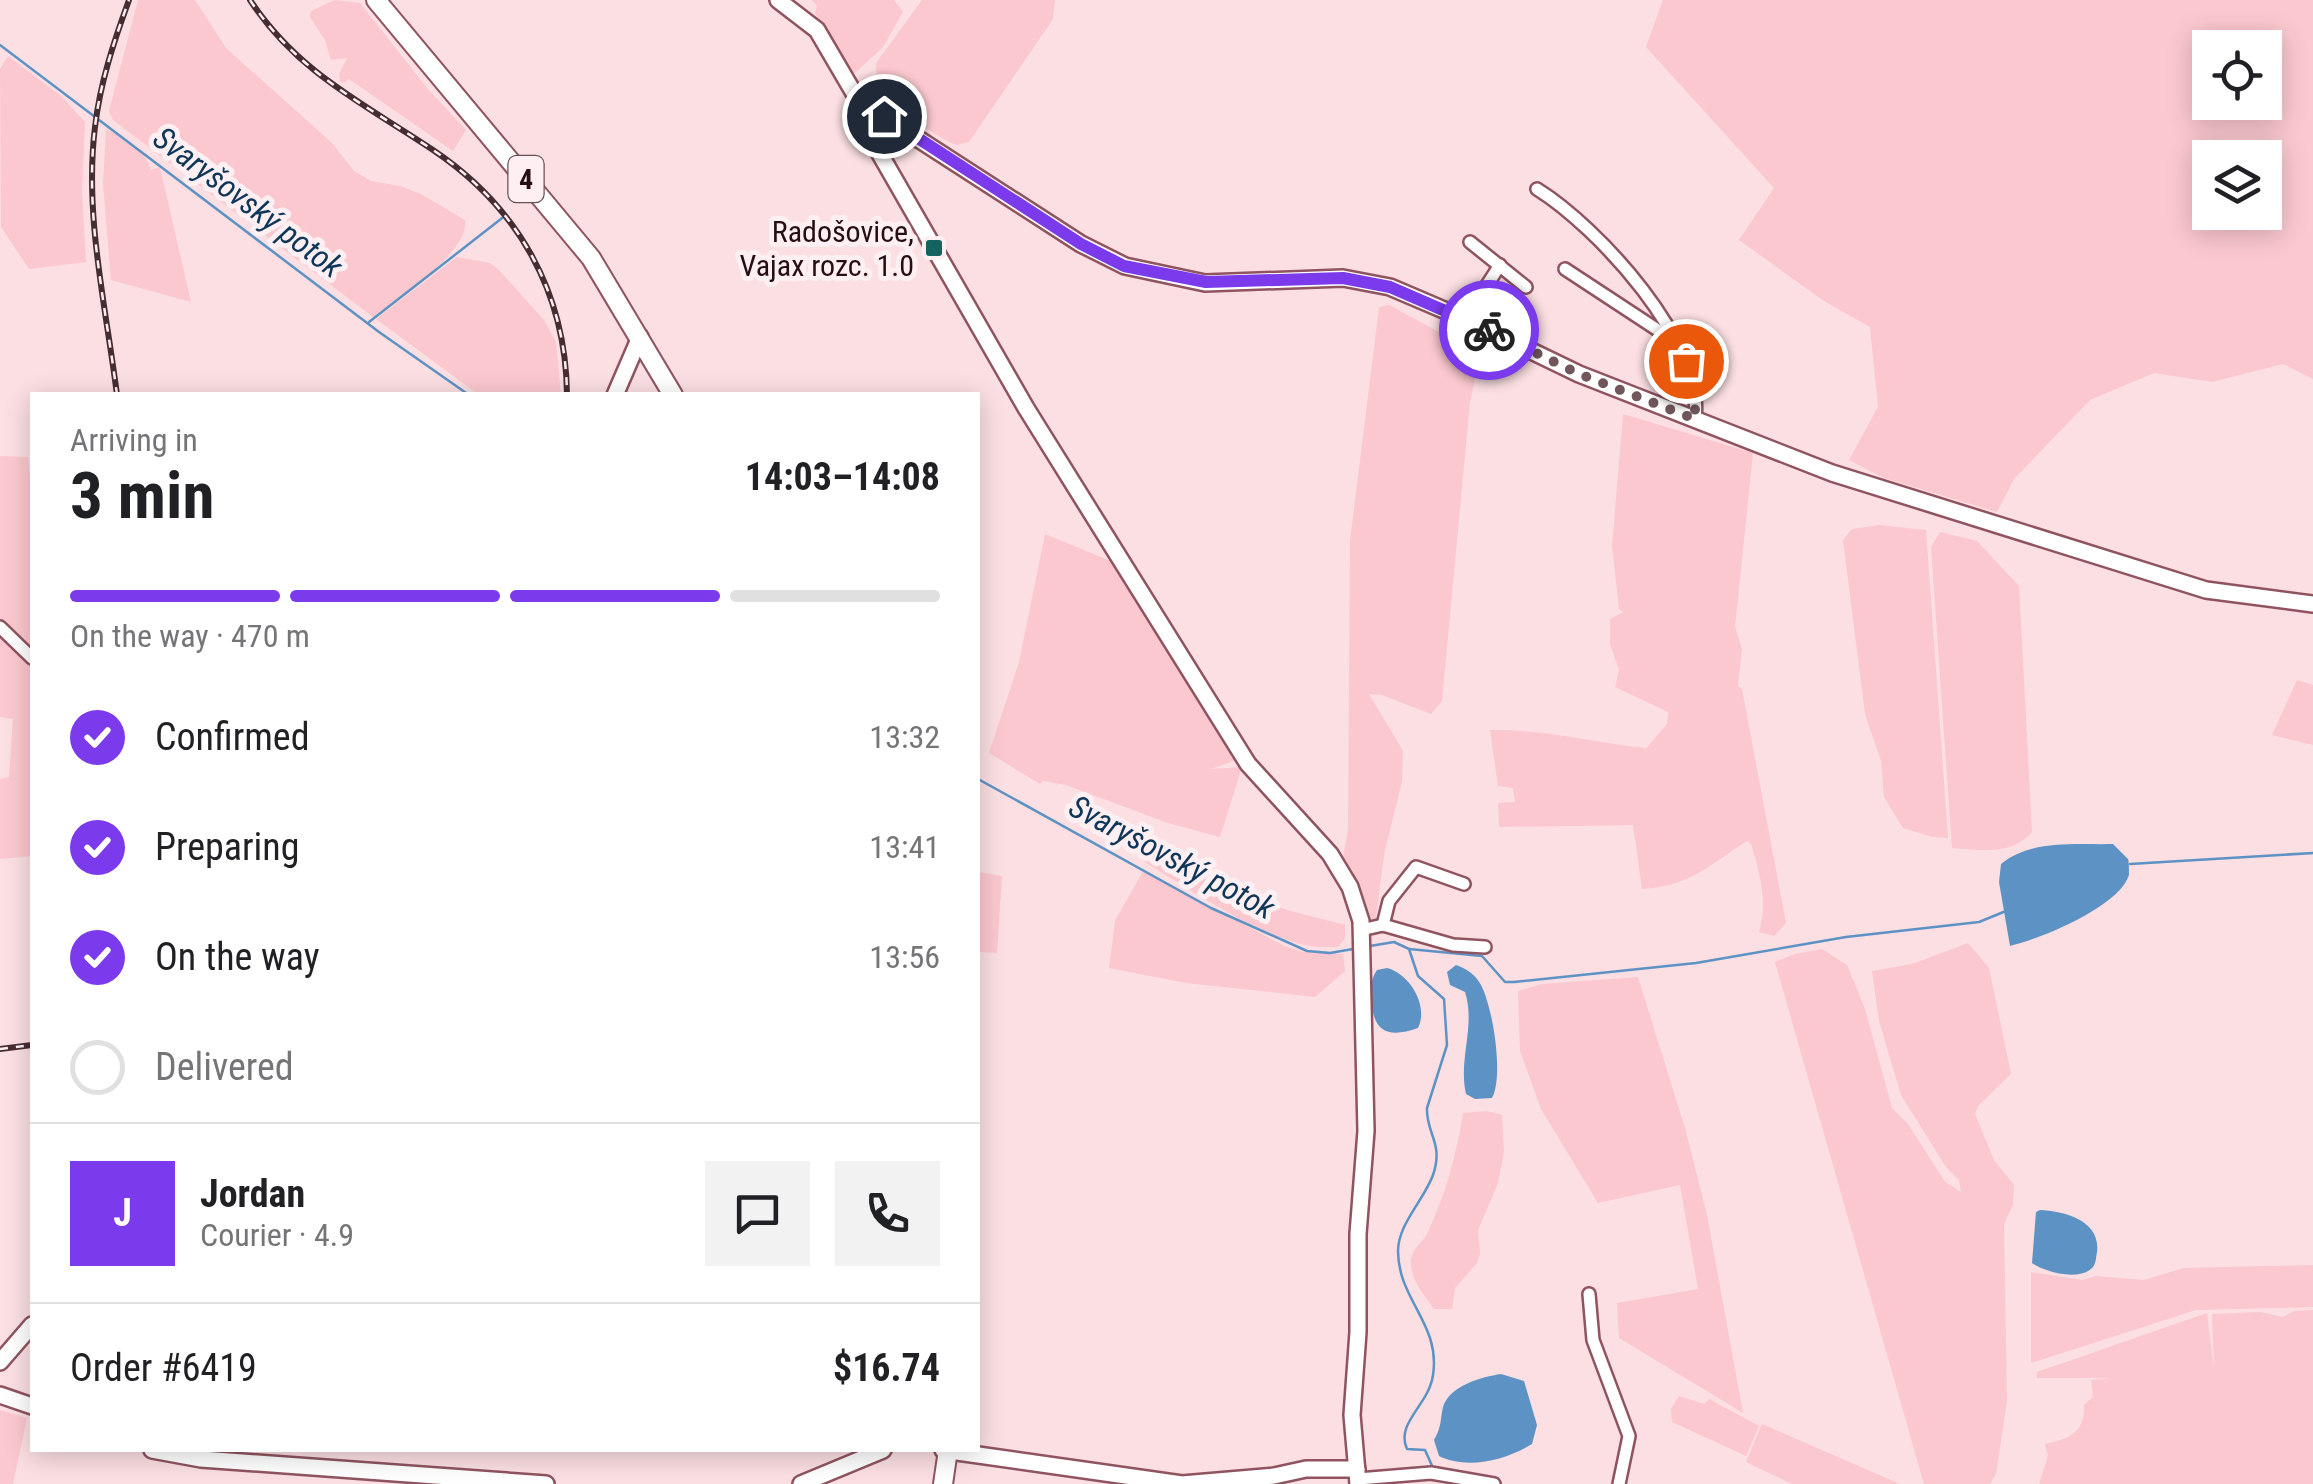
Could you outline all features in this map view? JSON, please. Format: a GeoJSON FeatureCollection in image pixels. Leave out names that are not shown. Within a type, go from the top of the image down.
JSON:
{"type":"FeatureCollection","features":[{"type":"Feature","properties":{"kind":"main road","name":"4"},"geometry":{"type":"LineString","coordinates":[[376,0],[584,248],[671,392]]}},
{"type":"Feature","properties":{"kind":"main road"},"geometry":{"type":"LineString","coordinates":[[943,1484],[947,1452]]}},
{"type":"Feature","properties":{"kind":"street"},"geometry":{"type":"LineString","coordinates":[[778,0],[817,30],[858,100],[880,154],[1026,408],[1248,764],[1330,854],[1350,887],[1361,930],[1366,1131],[1352,1415],[1358,1478]]}},
{"type":"Feature","properties":{"kind":"street"},"geometry":{"type":"LineString","coordinates":[[858,100],[1081,244],[1124,266],[1206,282],[1343,278],[1390,287],[1579,374],[1832,473],[2206,590],[2313,604]]}},
{"type":"Feature","properties":{"kind":"street"},"geometry":{"type":"LineString","coordinates":[[1537,189],[1563,207],[1610,253],[1675,341],[1692,376],[1695,419]]}},
{"type":"Feature","properties":{"kind":"street"},"geometry":{"type":"LineString","coordinates":[[1470,242],[1526,287]]}},
{"type":"Feature","properties":{"kind":"street"},"geometry":{"type":"LineString","coordinates":[[1466,319],[1500,265]]}},
{"type":"Feature","properties":{"kind":"street"},"geometry":{"type":"LineString","coordinates":[[1565,269],[1675,341]]}},
{"type":"Feature","properties":{"kind":"street"},"geometry":{"type":"LineString","coordinates":[[616,392],[640,336]]}},
{"type":"Feature","properties":{"kind":"street"},"geometry":{"type":"LineString","coordinates":[[0,626],[30,656]]}},
{"type":"Feature","properties":{"kind":"street"},"geometry":{"type":"LineString","coordinates":[[1383,925],[1390,901],[1416,867],[1464,884]]}},
{"type":"Feature","properties":{"kind":"street"},"geometry":{"type":"LineString","coordinates":[[1361,930],[1383,925],[1453,946],[1485,947]]}},
{"type":"Feature","properties":{"kind":"street"},"geometry":{"type":"LineString","coordinates":[[1589,1294],[1593,1340],[1629,1436],[1619,1484]]}},
{"type":"Feature","properties":{"kind":"street"},"geometry":{"type":"LineString","coordinates":[[0,1362],[30,1327]]}},
{"type":"Feature","properties":{"kind":"street"},"geometry":{"type":"LineString","coordinates":[[0,1395],[30,1405]]}},
{"type":"Feature","properties":{"kind":"street"},"geometry":{"type":"LineString","coordinates":[[163,1452],[201,1459],[546,1484]]}},
{"type":"Feature","properties":{"kind":"street"},"geometry":{"type":"LineString","coordinates":[[800,1484],[878,1452]]}},
{"type":"Feature","properties":{"kind":"street"},"geometry":{"type":"LineString","coordinates":[[961,1452],[1182,1484],[1326,1468],[1358,1478],[1435,1473],[1494,1484]]}},
{"type":"Feature","properties":{"kind":"shaded area"},"geometry":{"type":"Polygon","coordinates":[[[138,0],[195,0],[226,48],[332,143],[354,171],[371,181],[421,194],[465,220],[456,246],[430,273],[373,317],[113,120],[109,111],[138,0]]]}},
{"type":"Feature","properties":{"kind":"shaded area"},"geometry":{"type":"Polygon","coordinates":[[[335,0],[360,3],[427,88],[466,130],[453,151],[349,79],[340,81],[347,58],[331,60],[325,40],[310,17],[311,11],[335,0]]]}},
{"type":"Feature","properties":{"kind":"shaded area"},"geometry":{"type":"Polygon","coordinates":[[[812,0],[894,0],[903,12],[883,47],[855,73],[815,13],[817,6],[812,0]]]}},
{"type":"Feature","properties":{"kind":"shaded area"},"geometry":{"type":"Polygon","coordinates":[[[922,0],[1055,0],[1053,19],[969,142],[956,145],[945,140],[877,97],[876,63],[922,0]]]}},
{"type":"Feature","properties":{"kind":"shaded area"},"geometry":{"type":"Polygon","coordinates":[[[1663,0],[2313,0],[2313,379],[2283,364],[2212,382],[2154,373],[2090,400],[2014,479],[1997,512],[1884,478],[1849,460],[1878,407],[1870,327],[1824,301],[1739,240],[1774,188],[1646,47],[1663,0]]]}},
{"type":"Feature","properties":{"kind":"shaded area"},"geometry":{"type":"Polygon","coordinates":[[[8,56],[61,96],[85,122],[82,191],[86,262],[29,269],[1,227],[0,69],[8,56]]]}},
{"type":"Feature","properties":{"kind":"shaded area"},"geometry":{"type":"Polygon","coordinates":[[[106,129],[139,151],[151,170],[160,167],[191,302],[111,280],[103,184],[106,129]]]}},
{"type":"Feature","properties":{"kind":"shaded area"},"geometry":{"type":"Polygon","coordinates":[[[457,257],[490,263],[544,320],[556,342],[561,392],[475,392],[376,319],[457,257]]]}},
{"type":"Feature","properties":{"kind":"shaded area"},"geometry":{"type":"Polygon","coordinates":[[[1389,305],[1467,347],[1479,361],[1470,402],[1442,701],[1431,714],[1382,695],[1369,694],[1403,751],[1402,781],[1384,855],[1376,918],[1366,922],[1355,882],[1343,858],[1348,829],[1350,541],[1379,307],[1389,305]]]}},
{"type":"Feature","properties":{"kind":"shaded area"},"geometry":{"type":"Polygon","coordinates":[[[1623,414],[1753,453],[1735,627],[1742,649],[1738,686],[1742,689],[1786,923],[1774,936],[1759,932],[1762,888],[1747,841],[1686,879],[1642,889],[1633,825],[1499,827],[1498,803],[1515,802],[1513,788],[1498,786],[1490,730],[1548,734],[1645,748],[1644,751],[1667,724],[1668,712],[1615,687],[1619,670],[1610,644],[1610,619],[1623,612],[1619,609],[1612,546],[1623,414]]]}},
{"type":"Feature","properties":{"kind":"shaded area"},"geometry":{"type":"Polygon","coordinates":[[[0,456],[28,457],[30,649],[0,621],[0,456]]]}},
{"type":"Feature","properties":{"kind":"shaded area"},"geometry":{"type":"Polygon","coordinates":[[[1879,525],[1926,530],[1948,838],[1903,828],[1884,797],[1881,761],[1865,714],[1843,540],[1852,529],[1879,525]]]}},
{"type":"Feature","properties":{"kind":"shaded area"},"geometry":{"type":"Polygon","coordinates":[[[1940,532],[1977,541],[2019,586],[2032,832],[2005,848],[1952,848],[1931,547],[1940,532]]]}},
{"type":"Feature","properties":{"kind":"shaded area"},"geometry":{"type":"Polygon","coordinates":[[[1045,534],[1113,562],[1234,761],[1211,769],[1242,767],[1220,837],[1168,823],[1066,785],[1043,781],[1040,784],[989,753],[1019,662],[1045,534]]]}},
{"type":"Feature","properties":{"kind":"shaded area"},"geometry":{"type":"Polygon","coordinates":[[[0,628],[30,657],[30,856],[0,859],[0,779],[9,777],[13,719],[0,717],[0,628]]]}},
{"type":"Feature","properties":{"kind":"shaded area"},"geometry":{"type":"Polygon","coordinates":[[[2297,680],[2313,685],[2313,745],[2272,735],[2297,680]]]}},
{"type":"Feature","properties":{"kind":"shaded area"},"geometry":{"type":"Polygon","coordinates":[[[1143,861],[1168,865],[1287,910],[1345,925],[1345,938],[1339,946],[1292,942],[1238,918],[1143,861]]]}},
{"type":"Feature","properties":{"kind":"shaded area"},"geometry":{"type":"Polygon","coordinates":[[[1143,871],[1284,946],[1303,952],[1343,954],[1345,971],[1315,997],[1186,983],[1109,968],[1115,921],[1143,871]]]}},
{"type":"Feature","properties":{"kind":"shaded area"},"geometry":{"type":"Polygon","coordinates":[[[980,872],[1002,876],[997,953],[980,952],[980,872]]]}},
{"type":"Feature","properties":{"kind":"shaded area"},"geometry":{"type":"Polygon","coordinates":[[[1968,943],[1989,968],[2011,1074],[1978,1106],[1975,1114],[1994,1160],[2014,1185],[2013,1205],[2004,1224],[2007,1401],[1996,1474],[1990,1484],[1924,1484],[1775,962],[1822,949],[1847,965],[1865,1009],[1892,1108],[1908,1124],[1945,1182],[1961,1192],[1959,1180],[1946,1167],[1901,1095],[1879,1021],[1872,971],[1912,964],[1968,943]]]}},
{"type":"Feature","properties":{"kind":"shaded area"},"geometry":{"type":"Polygon","coordinates":[[[1638,977],[1685,1128],[1707,1215],[1743,1413],[1619,1338],[1617,1303],[1698,1289],[1680,1185],[1598,1203],[1541,1109],[1520,1051],[1518,991],[1542,984],[1638,977]]]}},
{"type":"Feature","properties":{"kind":"shaded area"},"geometry":{"type":"Polygon","coordinates":[[[1487,1111],[1502,1115],[1504,1152],[1498,1183],[1478,1230],[1480,1253],[1477,1263],[1455,1288],[1452,1309],[1434,1309],[1415,1280],[1412,1256],[1440,1204],[1463,1113],[1487,1111]]]}},
{"type":"Feature","properties":{"kind":"shaded area"},"geometry":{"type":"Polygon","coordinates":[[[2313,1265],[2313,1307],[2196,1310],[2031,1363],[2031,1272],[2083,1280],[2096,1276],[2144,1280],[2184,1268],[2313,1265]]]}},
{"type":"Feature","properties":{"kind":"shaded area"},"geometry":{"type":"Polygon","coordinates":[[[2313,1310],[2313,1484],[2039,1484],[2048,1456],[2045,1444],[2062,1440],[2079,1428],[2084,1405],[2093,1397],[2091,1380],[2110,1378],[2037,1378],[2037,1372],[2207,1313],[2214,1369],[2212,1314],[2260,1312],[2283,1317],[2294,1311],[2313,1310]]]}},
{"type":"Feature","properties":{"kind":"shaded area"},"geometry":{"type":"Polygon","coordinates":[[[1679,1396],[1704,1404],[1709,1399],[1759,1426],[1746,1456],[1672,1422],[1671,1409],[1679,1396]]]}},
{"type":"Feature","properties":{"kind":"shaded area"},"geometry":{"type":"Polygon","coordinates":[[[0,1410],[27,1418],[13,1484],[0,1484],[0,1410]]]}},
{"type":"Feature","properties":{"kind":"shaded area"},"geometry":{"type":"Polygon","coordinates":[[[1762,1424],[1900,1484],[1792,1484],[1746,1462],[1762,1424]]]}},
{"type":"Feature","properties":{"kind":"water"},"geometry":{"type":"Polygon","coordinates":[[[2113,844],[2128,860],[2129,875],[2110,899],[2077,920],[2010,946],[1999,882],[2001,864],[2040,847],[2113,844]]]}},
{"type":"Feature","properties":{"kind":"water"},"geometry":{"type":"Polygon","coordinates":[[[1456,965],[1479,981],[1489,1009],[1497,1059],[1492,1098],[1475,1099],[1466,1094],[1468,1005],[1465,992],[1450,985],[1447,972],[1456,965]]]}},
{"type":"Feature","properties":{"kind":"water"},"geometry":{"type":"Polygon","coordinates":[[[1387,968],[1403,977],[1415,992],[1421,1010],[1418,1028],[1391,1032],[1376,1021],[1372,981],[1377,970],[1387,968]]]}},
{"type":"Feature","properties":{"kind":"water"},"geometry":{"type":"Polygon","coordinates":[[[2036,1212],[2070,1216],[2087,1225],[2097,1241],[2093,1267],[2071,1275],[2032,1263],[2036,1212]]]}},
{"type":"Feature","properties":{"kind":"water"},"geometry":{"type":"Polygon","coordinates":[[[1501,1374],[1524,1381],[1537,1425],[1532,1444],[1511,1455],[1474,1463],[1439,1456],[1434,1440],[1447,1399],[1467,1383],[1501,1374]]]}},
{"type":"Feature","properties":{"kind":"waterway","name":"Svaryšovský potok"},"geometry":{"type":"LineString","coordinates":[[0,45],[379,332],[465,392]]}},
{"type":"Feature","properties":{"kind":"waterway"},"geometry":{"type":"LineString","coordinates":[[369,322],[506,215]]}},
{"type":"Feature","properties":{"kind":"waterway","name":"Svaryšovský potok"},"geometry":{"type":"LineString","coordinates":[[980,780],[1211,908],[1307,951],[1353,949]]}},
{"type":"Feature","properties":{"kind":"waterway"},"geometry":{"type":"LineString","coordinates":[[2130,864],[2313,853]]}},
{"type":"Feature","properties":{"kind":"waterway"},"geometry":{"type":"LineString","coordinates":[[1409,949],[1482,956],[1505,982],[1514,982],[1696,963],[1846,937],[1979,922],[2006,911]]}},
{"type":"Feature","properties":{"kind":"waterway","name":"Svaryšovský potok"},"geometry":{"type":"LineString","coordinates":[[1370,946],[1394,942],[1409,949],[1418,976],[1444,999],[1447,1045],[1427,1108],[1436,1164],[1402,1231],[1398,1251],[1405,1284],[1431,1341],[1434,1357],[1430,1386],[1409,1422],[1405,1440],[1407,1449],[1425,1450],[1433,1468]]}},
{"type":"Feature","properties":{"kind":"railway"},"geometry":{"type":"LineString","coordinates":[[117,392],[94,227],[92,160],[100,94],[129,0]]}},
{"type":"Feature","properties":{"kind":"railway"},"geometry":{"type":"LineString","coordinates":[[250,0],[289,48],[311,67],[463,173],[512,225],[547,287],[558,321],[567,392]]}},
{"type":"Feature","properties":{"kind":"railway"},"geometry":{"type":"LineString","coordinates":[[0,1049],[30,1045]]}},
{"type":"Feature","properties":{"kind":"way so far"},"geometry":{"type":"LineString","coordinates":[[1489,330],[1579,374],[1695,419],[1692,376],[1686,361]]}},
{"type":"Feature","properties":{"kind":"place","name":"Radošovice, Vajax rozc. 1.0"},"geometry":{"type":"Point","coordinates":[934,248]}},
{"type":"Feature","properties":{"kind":"route"},"geometry":{"type":"LineString","coordinates":[[884,116],[1081,244],[1124,266],[1206,282],[1343,278],[1390,287],[1489,330]]}}]}
